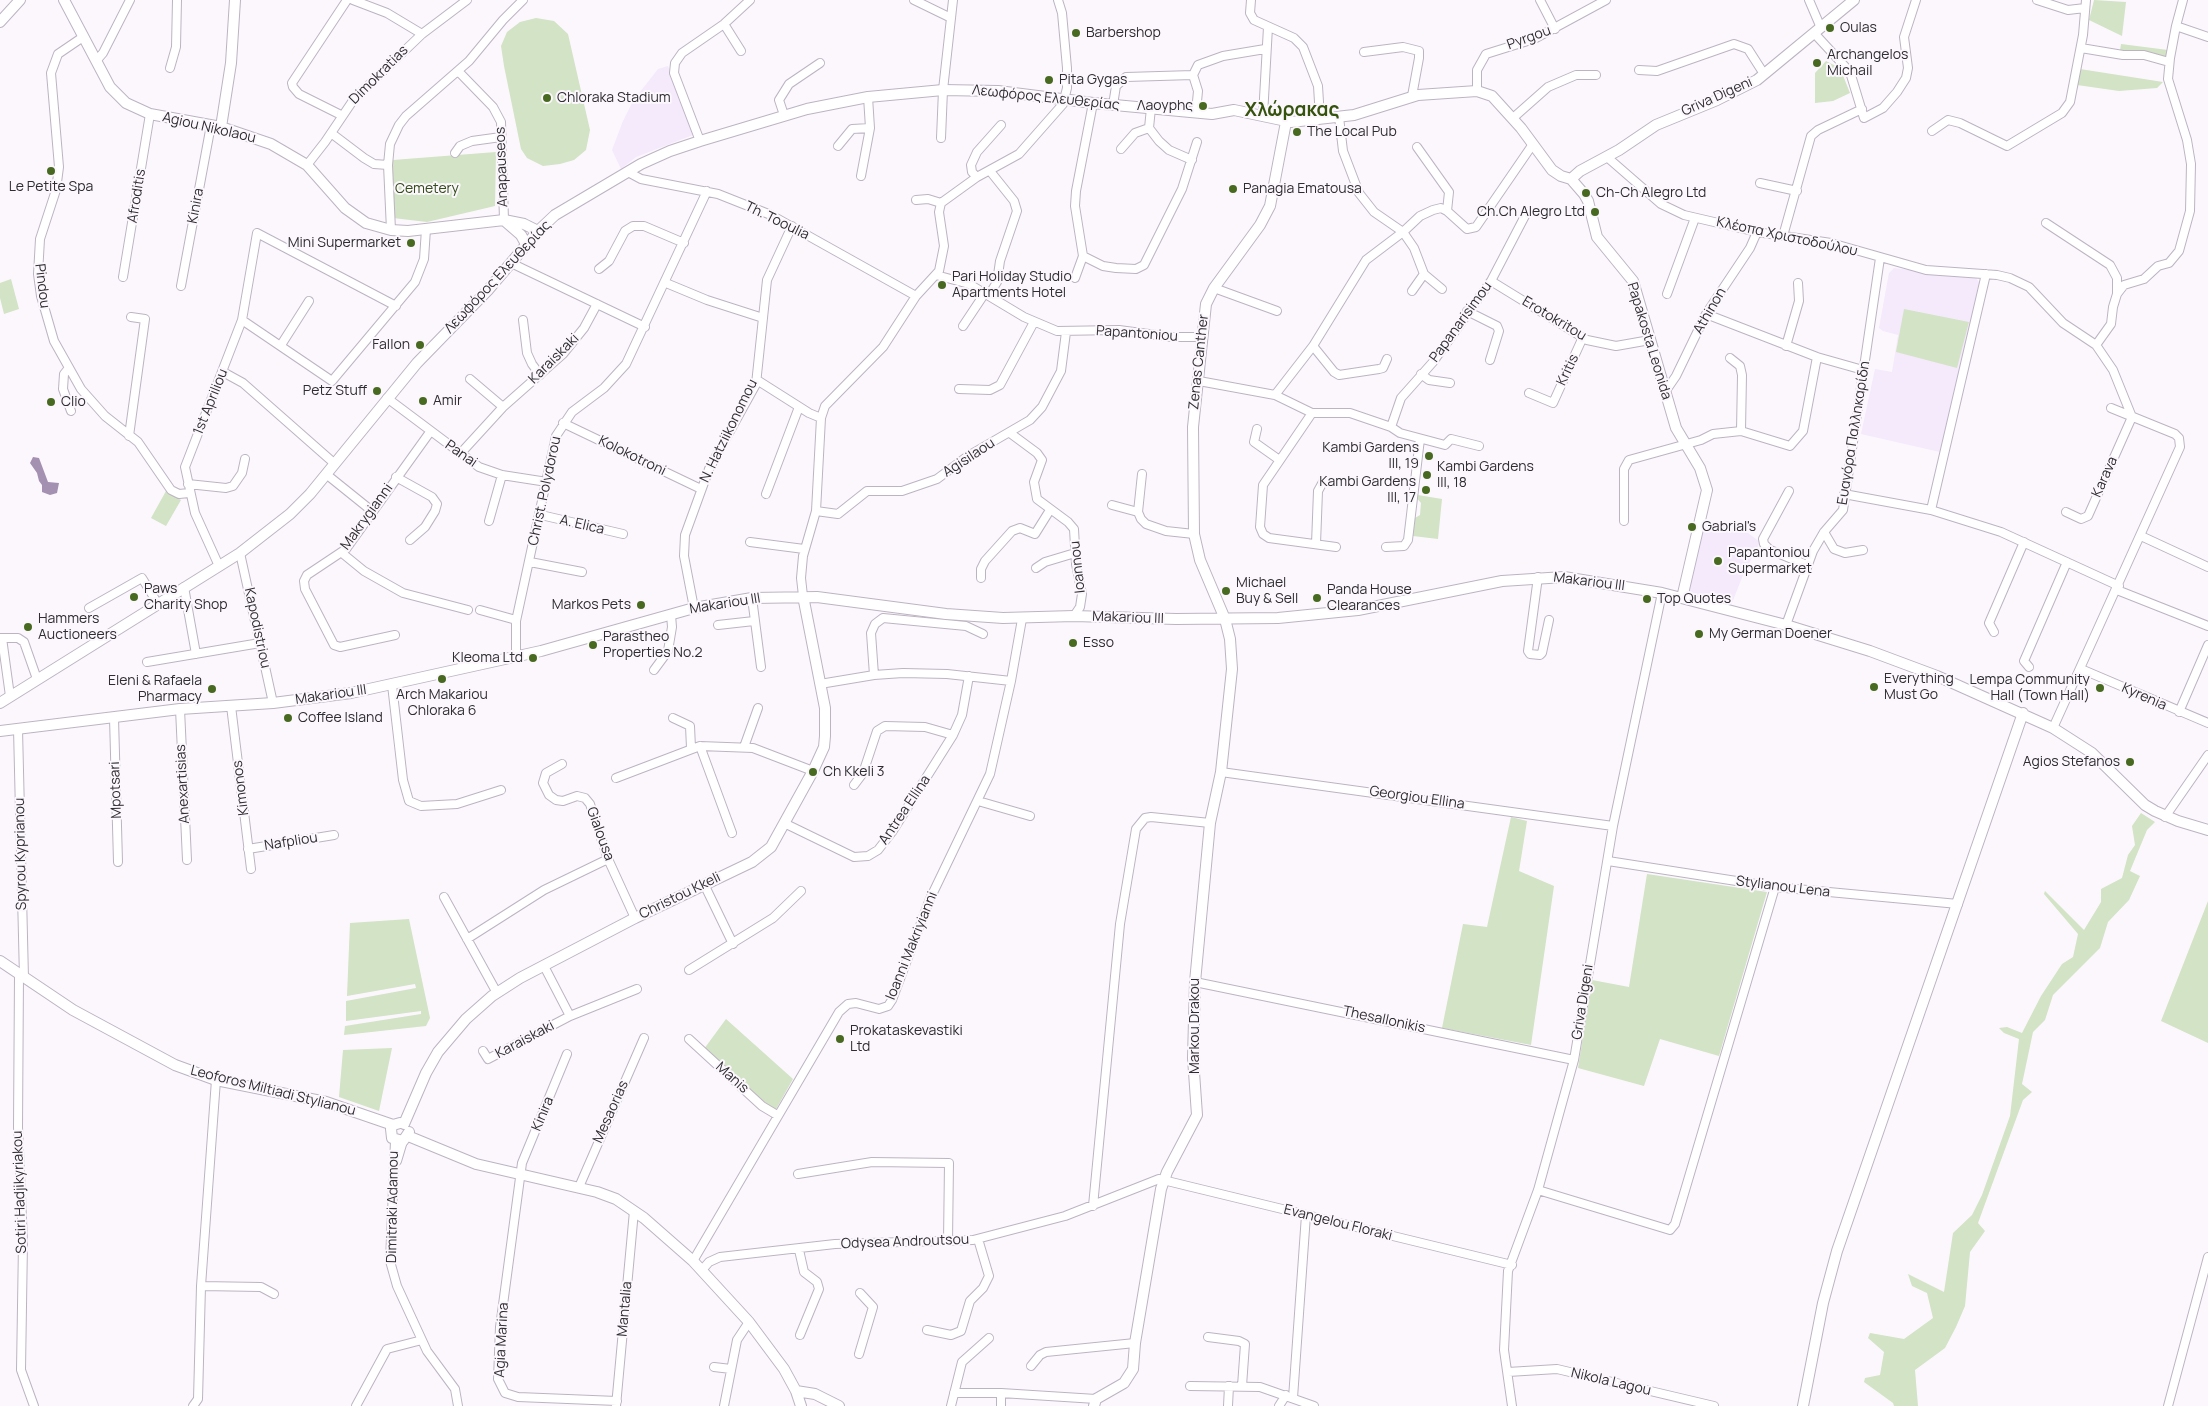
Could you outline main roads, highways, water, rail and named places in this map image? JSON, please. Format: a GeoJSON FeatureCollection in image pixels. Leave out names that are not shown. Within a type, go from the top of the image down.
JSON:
{"type":"FeatureCollection","features":[{"type":"Feature","properties":{"kind":"main road"},"geometry":{"type":"LineString","coordinates":[[0,22],[20,0]]}},
{"type":"Feature","properties":{"kind":"main road","name":"Agiou Nikolaou"},"geometry":{"type":"LineString","coordinates":[[64,0],[110,86],[118,97],[134,108],[150,114],[216,126],[263,140],[307,165],[345,208],[357,218],[373,226],[391,230],[426,229],[504,220],[524,224],[538,230]]}},
{"type":"Feature","properties":{"kind":"main road"},"geometry":{"type":"LineString","coordinates":[[216,126],[231,63],[235,0]]}},
{"type":"Feature","properties":{"kind":"main road","name":"Griva Digeni"},"geometry":{"type":"LineString","coordinates":[[1571,179],[1586,167],[1607,157],[1656,124],[1739,90],[1764,74],[1854,0]]}},
{"type":"Feature","properties":{"kind":"main road","name":"Λεωφόρος Ελευθερίας"},"geometry":{"type":"LineString","coordinates":[[0,703],[240,553],[290,514],[335,464],[417,363],[511,263],[538,230],[555,215],[628,172],[670,150],[784,115],[868,97],[943,90],[998,91],[1066,98],[1093,103],[1217,114],[1234,110],[1286,122]]}},
{"type":"Feature","properties":{"kind":"main road","name":"Papakosta Leonida"},"geometry":{"type":"LineString","coordinates":[[1286,122],[1338,117],[1365,112],[1412,96],[1477,91],[1492,96],[1513,118],[1552,170],[1571,179],[1588,200],[1597,237],[1632,281],[1676,428],[1704,476],[1707,490],[1682,598]]}},
{"type":"Feature","properties":{"kind":"main road","name":"Zenas Canther"},"geometry":{"type":"LineString","coordinates":[[1225,619],[1200,560],[1194,534],[1193,428],[1206,304],[1214,288],[1260,225],[1270,206],[1286,122]]}},
{"type":"Feature","properties":{"kind":"main road"},"geometry":{"type":"LineString","coordinates":[[504,220],[521,235],[526,244]]}},
{"type":"Feature","properties":{"kind":"main road","name":"Makariou III"},"geometry":{"type":"LineString","coordinates":[[0,731],[180,709],[273,703],[351,693],[516,657],[694,608],[752,598],[803,596],[946,614],[1022,619],[1074,616],[1225,619],[1329,614],[1502,581],[1538,577],[1564,577],[1605,582],[1662,593],[1786,624],[1870,651],[1937,676],[2053,728],[2092,753],[2145,805],[2165,816],[2208,830]]}},
{"type":"Feature","properties":{"kind":"main road","name":"Christou Kkeli"},"geometry":{"type":"LineString","coordinates":[[399,1132],[426,1073],[461,1024],[497,992],[635,918],[760,857],[771,847],[813,771],[824,747],[825,708],[803,596]]}},
{"type":"Feature","properties":{"kind":"main road","name":"Markou Drakou"},"geometry":{"type":"LineString","coordinates":[[1095,1403],[1118,1388],[1128,1379],[1133,1369],[1135,1343],[1164,1180],[1197,1115],[1193,1058],[1195,982],[1210,823],[1221,772],[1232,669],[1230,638],[1225,619]]}},
{"type":"Feature","properties":{"kind":"main road"},"geometry":{"type":"LineString","coordinates":[[1803,1406],[1823,1304],[1837,1251],[2023,713]]}},
{"type":"Feature","properties":{"kind":"main road","name":"Leoforos Miltiadi Stylianou"},"geometry":{"type":"LineString","coordinates":[[0,961],[21,977],[123,1038],[175,1065],[216,1080],[320,1101],[358,1113],[476,1164],[578,1186],[616,1199],[702,1270],[749,1322],[776,1356],[796,1391]]}},
{"type":"Feature","properties":{"kind":"main road"},"geometry":{"type":"LineString","coordinates":[[801,1406],[796,1391],[815,1394],[838,1406]]}},
{"type":"Feature","properties":{"kind":"place","name":"Oulas"},"geometry":{"type":"Point","coordinates":[1830,28]}},
{"type":"Feature","properties":{"kind":"place","name":"Barbershop"},"geometry":{"type":"Point","coordinates":[1076,33]}},
{"type":"Feature","properties":{"kind":"place","name":"Archangelos Michail"},"geometry":{"type":"Point","coordinates":[1817,63]}},
{"type":"Feature","properties":{"kind":"place","name":"Pita Gygas"},"geometry":{"type":"Point","coordinates":[1049,80]}},
{"type":"Feature","properties":{"kind":"place","name":"Chloraka Stadium"},"geometry":{"type":"Point","coordinates":[547,98]}},
{"type":"Feature","properties":{"kind":"place","name":"Λaoyphς"},"geometry":{"type":"Point","coordinates":[1203,106]}},
{"type":"Feature","properties":{"kind":"place","name":"The Local Pub"},"geometry":{"type":"Point","coordinates":[1297,132]}},
{"type":"Feature","properties":{"kind":"place","name":"Le Petite Spa"},"geometry":{"type":"Point","coordinates":[51,171]}},
{"type":"Feature","properties":{"kind":"place","name":"Panagia Ematousa"},"geometry":{"type":"Point","coordinates":[1233,189]}},
{"type":"Feature","properties":{"kind":"place","name":"Ch-Ch Alegro Ltd"},"geometry":{"type":"Point","coordinates":[1586,193]}},
{"type":"Feature","properties":{"kind":"place","name":"Ch.Ch Alegro Ltd"},"geometry":{"type":"Point","coordinates":[1595,212]}},
{"type":"Feature","properties":{"kind":"place","name":"Mini Supermarket"},"geometry":{"type":"Point","coordinates":[411,243]}},
{"type":"Feature","properties":{"kind":"place","name":"Pari Holiday Studio Apartments Hotel"},"geometry":{"type":"Point","coordinates":[942,285]}},
{"type":"Feature","properties":{"kind":"place","name":"Fallon"},"geometry":{"type":"Point","coordinates":[420,345]}},
{"type":"Feature","properties":{"kind":"place","name":"Petz Stuff"},"geometry":{"type":"Point","coordinates":[377,391]}},
{"type":"Feature","properties":{"kind":"place","name":"Amir"},"geometry":{"type":"Point","coordinates":[423,401]}},
{"type":"Feature","properties":{"kind":"place","name":"Clio"},"geometry":{"type":"Point","coordinates":[51,402]}},
{"type":"Feature","properties":{"kind":"place","name":"Kambi Gardens III, 19"},"geometry":{"type":"Point","coordinates":[1429,456]}},
{"type":"Feature","properties":{"kind":"place","name":"Kambi Gardens III, 18"},"geometry":{"type":"Point","coordinates":[1427,475]}},
{"type":"Feature","properties":{"kind":"place","name":"Kambi Gardens III, 17"},"geometry":{"type":"Point","coordinates":[1426,490]}},
{"type":"Feature","properties":{"kind":"place","name":"Gabrial's"},"geometry":{"type":"Point","coordinates":[1692,527]}},
{"type":"Feature","properties":{"kind":"place","name":"Papantoniou Supermarket"},"geometry":{"type":"Point","coordinates":[1718,561]}},
{"type":"Feature","properties":{"kind":"place","name":"Michael Buy & Sell"},"geometry":{"type":"Point","coordinates":[1226,591]}},
{"type":"Feature","properties":{"kind":"place","name":"Paws Charity Shop"},"geometry":{"type":"Point","coordinates":[134,597]}},
{"type":"Feature","properties":{"kind":"place","name":"Panda House Clearances"},"geometry":{"type":"Point","coordinates":[1317,598]}},
{"type":"Feature","properties":{"kind":"place","name":"Top Quotes"},"geometry":{"type":"Point","coordinates":[1647,599]}},
{"type":"Feature","properties":{"kind":"place","name":"Markos Pets"},"geometry":{"type":"Point","coordinates":[641,605]}},
{"type":"Feature","properties":{"kind":"place","name":"Hammers Auctioneers"},"geometry":{"type":"Point","coordinates":[28,627]}},
{"type":"Feature","properties":{"kind":"place","name":"My German Doener"},"geometry":{"type":"Point","coordinates":[1699,634]}},
{"type":"Feature","properties":{"kind":"place","name":"Esso"},"geometry":{"type":"Point","coordinates":[1073,643]}},
{"type":"Feature","properties":{"kind":"place","name":"Parastheo Properties No.2"},"geometry":{"type":"Point","coordinates":[593,645]}},
{"type":"Feature","properties":{"kind":"place","name":"Kleoma Ltd"},"geometry":{"type":"Point","coordinates":[533,658]}},
{"type":"Feature","properties":{"kind":"place","name":"Arch Makariou Chloraka 6"},"geometry":{"type":"Point","coordinates":[442,679]}},
{"type":"Feature","properties":{"kind":"place","name":"Everything Must Go"},"geometry":{"type":"Point","coordinates":[1874,687]}},
{"type":"Feature","properties":{"kind":"place","name":"Lempa Community Hall (Town Hall)"},"geometry":{"type":"Point","coordinates":[2100,688]}},
{"type":"Feature","properties":{"kind":"place","name":"Eleni & Rafaela Pharmacy"},"geometry":{"type":"Point","coordinates":[212,689]}},
{"type":"Feature","properties":{"kind":"place","name":"Coffee Island"},"geometry":{"type":"Point","coordinates":[288,718]}},
{"type":"Feature","properties":{"kind":"place","name":"Agios Stefanos"},"geometry":{"type":"Point","coordinates":[2130,762]}},
{"type":"Feature","properties":{"kind":"place","name":"Ch Kkeli 3"},"geometry":{"type":"Point","coordinates":[813,772]}},
{"type":"Feature","properties":{"kind":"place","name":"Prokataskevastiki Ltd"},"geometry":{"type":"Point","coordinates":[840,1039]}},
{"type":"Feature","properties":{"kind":"district","name":"Χλώρακας"},"geometry":{"type":"Point","coordinates":[1292,111]}},
{"type":"Feature","properties":{"kind":"park label","name":"Cemetery"},"geometry":{"type":"Point","coordinates":[427,189]}}]}
